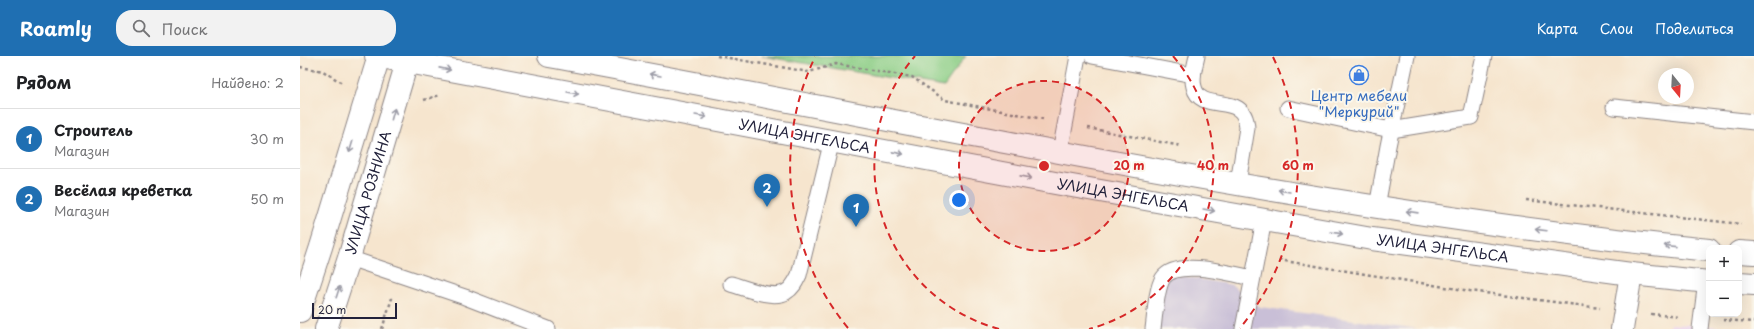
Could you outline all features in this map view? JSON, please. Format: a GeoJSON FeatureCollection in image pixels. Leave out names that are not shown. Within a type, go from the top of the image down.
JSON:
{"type":"FeatureCollection","features":[{"type":"Feature","properties":{"kind":"main road"},"geometry":{"type":"LineString","coordinates":[[300,310],[306,274],[378,56]]}},
{"type":"Feature","properties":{"kind":"main road","name":"УЛИЦА ЭНГЕЛЬСА"},"geometry":{"type":"LineString","coordinates":[[378,56],[408,59],[1055,183],[1372,239],[1631,274],[1706,282]]}},
{"type":"Feature","properties":{"kind":"main road"},"geometry":{"type":"LineString","coordinates":[[549,56],[1060,152],[1377,207],[1635,243],[1706,250]]}},
{"type":"Feature","properties":{"kind":"main road","name":"УЛИЦА РОЗНИНА"},"geometry":{"type":"LineString","coordinates":[[326,329],[349,258],[408,59]]}},
{"type":"Feature","properties":{"kind":"main road"},"geometry":{"type":"LineString","coordinates":[[1372,239],[1377,207]]}},
{"type":"Feature","properties":{"kind":"main road"},"geometry":{"type":"LineString","coordinates":[[1622,329],[1635,243]]}},
{"type":"Feature","properties":{"kind":"main road"},"geometry":{"type":"LineString","coordinates":[[1742,252],[1754,253]]}},
{"type":"Feature","properties":{"kind":"main road"},"geometry":{"type":"LineString","coordinates":[[1742,283],[1754,284]]}},
{"type":"Feature","properties":{"kind":"lane"},"geometry":{"type":"LineString","coordinates":[[1060,152],[1078,56]]}},
{"type":"Feature","properties":{"kind":"lane"},"geometry":{"type":"LineString","coordinates":[[1092,56],[1193,75]]}},
{"type":"Feature","properties":{"kind":"lane"},"geometry":{"type":"LineString","coordinates":[[1197,56],[1193,75],[1194,88],[1198,96],[1207,101],[1235,107],[1243,111],[1247,119],[1248,128],[1238,183]]}},
{"type":"Feature","properties":{"kind":"lane"},"geometry":{"type":"LineString","coordinates":[[1377,207],[1391,130],[1407,56]]}},
{"type":"Feature","properties":{"kind":"lane"},"geometry":{"type":"LineString","coordinates":[[1288,108],[1391,130],[1471,117],[1484,56]]}},
{"type":"Feature","properties":{"kind":"lane"},"geometry":{"type":"LineString","coordinates":[[1614,107],[1754,122]]}},
{"type":"Feature","properties":{"kind":"lane"},"geometry":{"type":"LineString","coordinates":[[731,284],[765,294],[776,295],[786,293],[793,287],[799,275],[832,140]]}},
{"type":"Feature","properties":{"kind":"lane"},"geometry":{"type":"LineString","coordinates":[[1243,329],[1264,220]]}},
{"type":"Feature","properties":{"kind":"lane"},"geometry":{"type":"LineString","coordinates":[[349,258],[465,297],[548,329]]}},
{"type":"Feature","properties":{"kind":"lane"},"geometry":{"type":"LineString","coordinates":[[1152,329],[1160,284],[1164,277],[1174,270],[1187,267],[1252,278]]}},
{"type":"Feature","properties":{"kind":"lane"},"geometry":{"type":"LineString","coordinates":[[1700,329],[1706,294]]}},
{"type":"Feature","properties":{"kind":"path"},"geometry":{"type":"LineString","coordinates":[[300,67],[323,71],[342,83]]}},
{"type":"Feature","properties":{"kind":"path"},"geometry":{"type":"LineString","coordinates":[[382,329],[395,290],[385,270]]}},
{"type":"Feature","properties":{"kind":"shaded area"},"geometry":{"type":"Polygon","coordinates":[[[1160,272],[1232,285],[1260,307],[1418,329],[1149,329],[1160,272]]]}},
{"type":"Feature","properties":{"kind":"shaded area"},"geometry":{"type":"Polygon","coordinates":[[[1670,324],[1754,329],[1669,329],[1670,324]]]}},
{"type":"Feature","properties":{"kind":"green space"},"geometry":{"type":"Polygon","coordinates":[[[762,56],[966,56],[944,87],[762,56]]]}},
{"type":"Feature","properties":{"kind":"place","name":"Центр мебели \"Меркурий\""},"geometry":{"type":"Point","coordinates":[1359,75]}},
{"type":"Feature","properties":{"kind":"place","name":"Весёлая креветка"},"geometry":{"type":"Point","coordinates":[767,207]}},
{"type":"Feature","properties":{"kind":"place","name":"Строитель"},"geometry":{"type":"Point","coordinates":[856,227]}}]}
